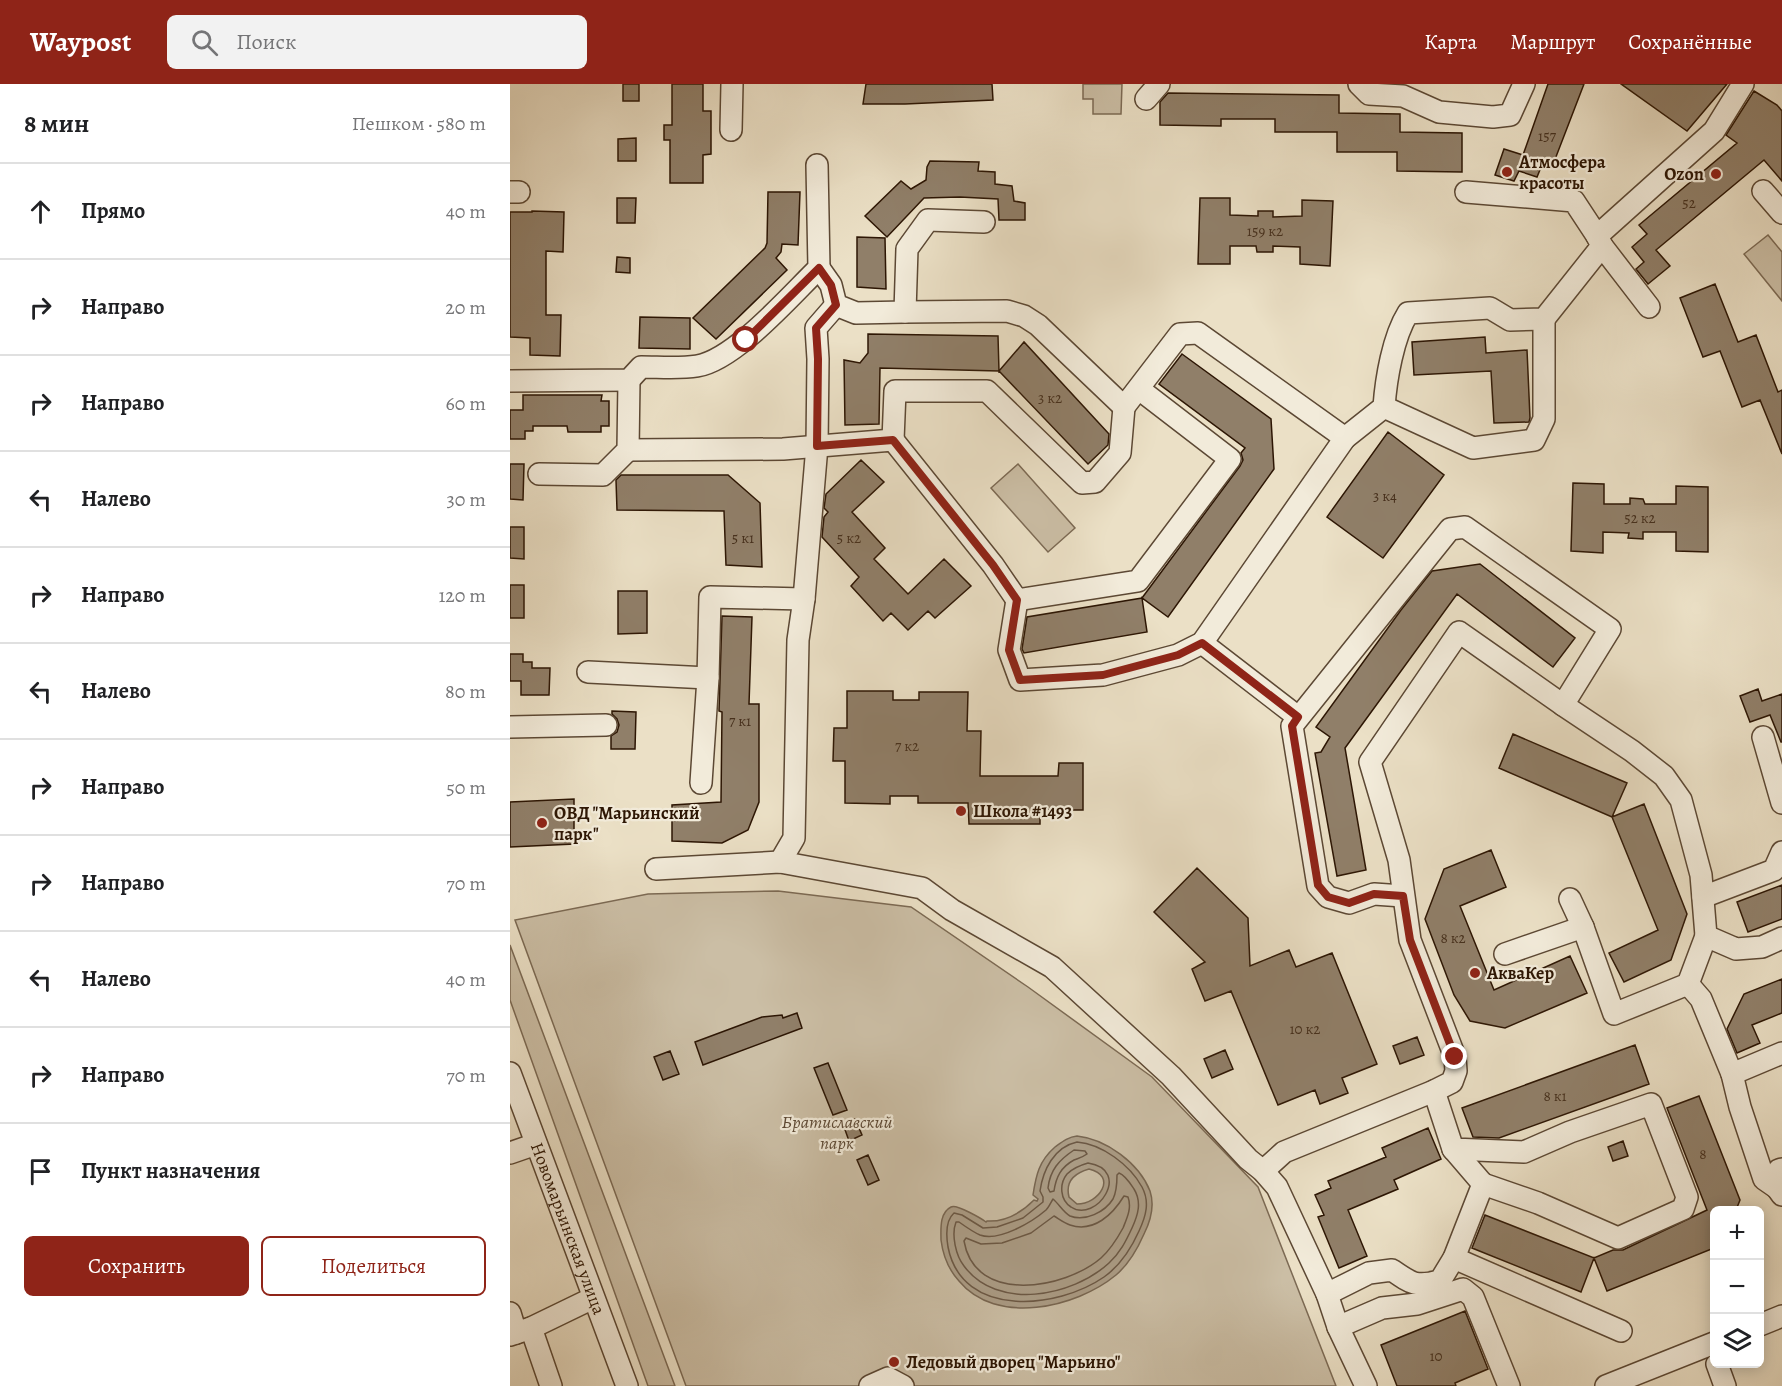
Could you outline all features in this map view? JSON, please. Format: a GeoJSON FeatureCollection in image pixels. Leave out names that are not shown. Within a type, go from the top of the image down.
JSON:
{"type":"FeatureCollection","features":[{"type":"Feature","properties":{"kind":"street"},"geometry":{"type":"LineString","coordinates":[[731,130],[732,84]]}},
{"type":"Feature","properties":{"kind":"street"},"geometry":{"type":"LineString","coordinates":[[1359,84],[1370,94],[1403,96],[1439,112],[1493,117],[1510,115],[1524,84]]}},
{"type":"Feature","properties":{"kind":"street"},"geometry":{"type":"LineString","coordinates":[[1384,407],[1473,448],[1534,440],[1544,418],[1544,319],[1600,241],[1714,130],[1743,84]]}},
{"type":"Feature","properties":{"kind":"street"},"geometry":{"type":"LineString","coordinates":[[817,165],[819,268],[831,285],[836,305]]}},
{"type":"Feature","properties":{"kind":"street"},"geometry":{"type":"LineString","coordinates":[[1763,191],[1782,213]]}},
{"type":"Feature","properties":{"kind":"street"},"geometry":{"type":"LineString","coordinates":[[1466,192],[1574,201],[1600,241],[1649,307]]}},
{"type":"Feature","properties":{"kind":"street"},"geometry":{"type":"LineString","coordinates":[[905,312],[907,249],[928,220],[984,222]]}},
{"type":"Feature","properties":{"kind":"street"},"geometry":{"type":"LineString","coordinates":[[539,474],[603,475],[628,450],[629,380],[641,368],[698,366],[714,360],[746,340],[819,268]]}},
{"type":"Feature","properties":{"kind":"street"},"geometry":{"type":"LineString","coordinates":[[836,305],[856,313],[1007,311],[1024,316],[1038,326],[1124,407]]}},
{"type":"Feature","properties":{"kind":"street"},"geometry":{"type":"LineString","coordinates":[[780,862],[794,838],[798,640],[804,599],[817,446],[816,328],[836,305]]}},
{"type":"Feature","properties":{"kind":"street"},"geometry":{"type":"LineString","coordinates":[[1345,438],[1198,333],[1180,334],[1124,407],[1120,453],[1095,482],[1082,483],[987,391],[894,392],[893,440],[993,565],[1017,600],[1009,650],[1020,680],[1103,675],[1178,655],[1202,643],[1345,438],[1384,407],[1385,383],[1401,324],[1408,313],[1490,308],[1510,320],[1544,319]]}},
{"type":"Feature","properties":{"kind":"street"},"geometry":{"type":"LineString","coordinates":[[510,381],[629,380]]}},
{"type":"Feature","properties":{"kind":"street"},"geometry":{"type":"LineString","coordinates":[[1017,600],[1138,581],[1230,459],[1139,389]]}},
{"type":"Feature","properties":{"kind":"street"},"geometry":{"type":"LineString","coordinates":[[628,450],[783,449],[893,440]]}},
{"type":"Feature","properties":{"kind":"street"},"geometry":{"type":"LineString","coordinates":[[1403,896],[1374,894],[1349,903],[1328,897],[1318,885],[1292,726],[1450,529],[1466,527],[1610,628],[1563,705]]}},
{"type":"Feature","properties":{"kind":"street"},"geometry":{"type":"LineString","coordinates":[[700,783],[708,678],[710,597],[804,599]]}},
{"type":"Feature","properties":{"kind":"street"},"geometry":{"type":"LineString","coordinates":[[1263,1171],[1284,1152],[1434,1092],[1452,1082],[1456,1071],[1455,1057],[1410,940],[1399,860],[1370,762],[1459,632],[1632,751],[1664,776],[1681,800],[1701,875],[1706,936],[1688,984],[1614,1014],[1583,927],[1570,899]]}},
{"type":"Feature","properties":{"kind":"street"},"geometry":{"type":"LineString","coordinates":[[1202,643],[1298,717]]}},
{"type":"Feature","properties":{"kind":"street"},"geometry":{"type":"LineString","coordinates":[[588,672],[708,678]]}},
{"type":"Feature","properties":{"kind":"street"},"geometry":{"type":"LineString","coordinates":[[510,727],[606,725]]}},
{"type":"Feature","properties":{"kind":"street"},"geometry":{"type":"LineString","coordinates":[[1763,737],[1782,803]]}},
{"type":"Feature","properties":{"kind":"street"},"geometry":{"type":"LineString","coordinates":[[1703,897],[1774,870],[1782,852]]}},
{"type":"Feature","properties":{"kind":"street"},"geometry":{"type":"LineString","coordinates":[[656,868],[780,862],[922,888],[952,910],[1052,967],[1171,1076],[1277,1187],[1327,1294],[1338,1327],[1366,1386]]}},
{"type":"Feature","properties":{"kind":"street"},"geometry":{"type":"LineString","coordinates":[[1505,954],[1583,927]]}},
{"type":"Feature","properties":{"kind":"street"},"geometry":{"type":"LineString","coordinates":[[1706,936],[1736,949],[1762,947],[1782,938]]}},
{"type":"Feature","properties":{"kind":"street"},"geometry":{"type":"LineString","coordinates":[[1688,984],[1701,999],[1732,1074],[1740,1107],[1764,1179],[1780,1184]]}},
{"type":"Feature","properties":{"kind":"street"},"geometry":{"type":"LineString","coordinates":[[1732,1074],[1782,1053]]}},
{"type":"Feature","properties":{"kind":"street","name":"Новомарьинская улица"},"geometry":{"type":"LineString","coordinates":[[510,1073],[627,1386]]}},
{"type":"Feature","properties":{"kind":"street"},"geometry":{"type":"LineString","coordinates":[[1434,1092],[1453,1149],[1483,1184],[1538,1203],[1618,1238],[1683,1209],[1687,1197],[1651,1104],[1570,1132],[1524,1152],[1453,1149]]}},
{"type":"Feature","properties":{"kind":"street"},"geometry":{"type":"LineString","coordinates":[[510,1153],[536,1143]]}},
{"type":"Feature","properties":{"kind":"street"},"geometry":{"type":"LineString","coordinates":[[1327,1294],[1369,1273],[1392,1270],[1408,1282],[1423,1286],[1440,1281],[1454,1258],[1483,1184]]}},
{"type":"Feature","properties":{"kind":"street"},"geometry":{"type":"LineString","coordinates":[[1454,1258],[1621,1331]]}},
{"type":"Feature","properties":{"kind":"street"},"geometry":{"type":"LineString","coordinates":[[1338,1327],[1382,1308],[1417,1304],[1463,1289],[1473,1297],[1509,1386]]}},
{"type":"Feature","properties":{"kind":"street"},"geometry":{"type":"LineString","coordinates":[[551,1386],[517,1327],[593,1298]]}},
{"type":"Feature","properties":{"kind":"street"},"geometry":{"type":"LineString","coordinates":[[1764,1323],[1782,1316]]}},
{"type":"Feature","properties":{"kind":"street"},"geometry":{"type":"LineString","coordinates":[[1606,1386],[1710,1354]]}},
{"type":"Feature","properties":{"kind":"street"},"geometry":{"type":"LineString","coordinates":[[1719,1368],[1725,1386]]}},
{"type":"Feature","properties":{"kind":"street"},"geometry":{"type":"LineString","coordinates":[[870,1386],[888,1378],[903,1386]]}},
{"type":"Feature","properties":{"kind":"green space"},"geometry":{"type":"Polygon","coordinates":[[[1083,84],[1122,84],[1121,114],[1093,114],[1093,99],[1083,99],[1083,84]]]}},
{"type":"Feature","properties":{"kind":"green space"},"geometry":{"type":"Polygon","coordinates":[[[1768,235],[1782,252],[1782,301],[1744,254],[1768,235]]]}},
{"type":"Feature","properties":{"kind":"green space"},"geometry":{"type":"Polygon","coordinates":[[[1018,464],[1075,528],[1048,552],[991,488],[1018,464]]]}},
{"type":"Feature","properties":{"kind":"green space","name":"Братиславский парк"},"geometry":{"type":"Polygon","coordinates":[[[778,891],[911,907],[1028,987],[1152,1077],[1258,1187],[1336,1386],[686,1386],[515,920],[648,894],[778,891]]]}},
{"type":"Feature","properties":{"kind":"green space"},"geometry":{"type":"Polygon","coordinates":[[[510,945],[675,1386],[648,1386],[510,1000],[510,945]]]}},
{"type":"Feature","properties":{"kind":"water"},"geometry":{"type":"Polygon","coordinates":[[[1074,1137],[1099,1142],[1120,1154],[1138,1171],[1150,1191],[1152,1208],[1150,1218],[1132,1256],[1116,1275],[1099,1287],[1059,1303],[1014,1308],[994,1304],[975,1295],[955,1276],[945,1257],[941,1240],[941,1222],[944,1213],[954,1207],[969,1212],[986,1222],[1007,1218],[1018,1213],[1038,1199],[1033,1195],[1034,1188],[1039,1169],[1045,1158],[1055,1147],[1074,1137]],[[1089,1169],[1075,1175],[1068,1186],[1069,1197],[1077,1204],[1092,1200],[1098,1195],[1104,1183],[1098,1173],[1089,1169]]]}},
{"type":"Feature","properties":{"kind":"building"},"geometry":{"type":"Polygon","coordinates":[[[623,84],[639,84],[639,101],[623,101],[623,84]]]}},
{"type":"Feature","properties":{"kind":"building"},"geometry":{"type":"Polygon","coordinates":[[[672,84],[703,84],[703,111],[711,111],[711,154],[703,155],[703,183],[670,183],[670,140],[664,140],[664,125],[672,125],[672,84]]]}},
{"type":"Feature","properties":{"kind":"building"},"geometry":{"type":"Polygon","coordinates":[[[866,84],[992,84],[993,100],[863,104],[866,84]]]}},
{"type":"Feature","properties":{"kind":"building"},"geometry":{"type":"Polygon","coordinates":[[[1548,84],[1584,84],[1554,162],[1544,160],[1537,177],[1519,171],[1514,181],[1495,175],[1504,149],[1523,155],[1548,84]]]}},
{"type":"Feature","properties":{"kind":"building"},"geometry":{"type":"Polygon","coordinates":[[[1621,84],[1727,84],[1687,131],[1621,84]]]}},
{"type":"Feature","properties":{"kind":"building"},"geometry":{"type":"Polygon","coordinates":[[[1754,91],[1777,105],[1782,111],[1782,181],[1764,160],[1656,250],[1670,266],[1648,284],[1636,269],[1644,262],[1632,247],[1647,234],[1639,225],[1737,143],[1726,135],[1754,91]]]}},
{"type":"Feature","properties":{"kind":"building"},"geometry":{"type":"Polygon","coordinates":[[[1168,93],[1339,95],[1339,113],[1400,114],[1400,132],[1462,133],[1462,172],[1397,171],[1397,152],[1337,152],[1337,132],[1275,132],[1275,119],[1221,119],[1221,126],[1160,125],[1160,102],[1168,93]]]}},
{"type":"Feature","properties":{"kind":"building"},"geometry":{"type":"Polygon","coordinates":[[[636,138],[636,161],[618,161],[618,139],[636,138]]]}},
{"type":"Feature","properties":{"kind":"building"},"geometry":{"type":"Polygon","coordinates":[[[930,161],[979,162],[978,171],[995,172],[995,184],[1012,186],[1014,201],[1025,203],[1025,220],[999,220],[998,199],[924,198],[887,237],[865,216],[901,181],[911,189],[926,180],[930,161]]]}},
{"type":"Feature","properties":{"kind":"building"},"geometry":{"type":"Polygon","coordinates":[[[768,192],[800,192],[798,245],[782,244],[781,252],[776,258],[787,270],[716,339],[693,318],[765,248],[768,192]]]}},
{"type":"Feature","properties":{"kind":"building"},"geometry":{"type":"Polygon","coordinates":[[[617,198],[636,198],[635,223],[617,223],[617,198]]]}},
{"type":"Feature","properties":{"kind":"building"},"geometry":{"type":"Polygon","coordinates":[[[1200,198],[1230,198],[1230,215],[1258,216],[1258,211],[1273,211],[1273,217],[1302,216],[1302,200],[1333,201],[1330,266],[1300,264],[1300,247],[1273,246],[1273,252],[1257,252],[1256,246],[1230,246],[1230,264],[1198,264],[1200,198]]]}},
{"type":"Feature","properties":{"kind":"building"},"geometry":{"type":"Polygon","coordinates":[[[510,212],[564,212],[563,252],[546,251],[546,315],[561,315],[560,356],[530,355],[530,338],[510,337],[510,212]]]}},
{"type":"Feature","properties":{"kind":"building"},"geometry":{"type":"Polygon","coordinates":[[[857,237],[885,238],[886,289],[857,287],[857,237]]]}},
{"type":"Feature","properties":{"kind":"building"},"geometry":{"type":"Polygon","coordinates":[[[617,257],[630,258],[630,273],[616,272],[617,257]]]}},
{"type":"Feature","properties":{"kind":"building"},"geometry":{"type":"Polygon","coordinates":[[[1715,284],[1738,342],[1756,335],[1778,392],[1782,390],[1782,454],[1760,400],[1742,407],[1720,351],[1703,357],[1680,298],[1715,284]]]}},
{"type":"Feature","properties":{"kind":"building"},"geometry":{"type":"Polygon","coordinates":[[[640,317],[690,318],[690,349],[639,348],[640,317]]]}},
{"type":"Feature","properties":{"kind":"building"},"geometry":{"type":"Polygon","coordinates":[[[868,334],[998,336],[999,371],[880,368],[879,424],[845,425],[844,360],[860,363],[868,353],[868,334]]]}},
{"type":"Feature","properties":{"kind":"building"},"geometry":{"type":"Polygon","coordinates":[[[1485,337],[1486,353],[1527,350],[1529,422],[1494,423],[1491,371],[1414,375],[1412,342],[1485,337]]]}},
{"type":"Feature","properties":{"kind":"building"},"geometry":{"type":"Polygon","coordinates":[[[1024,342],[1109,434],[1108,445],[1088,464],[999,371],[1024,342]]]}},
{"type":"Feature","properties":{"kind":"building"},"geometry":{"type":"Polygon","coordinates":[[[1182,354],[1271,419],[1274,469],[1168,617],[1142,598],[1240,466],[1243,460],[1241,453],[1245,448],[1159,384],[1182,354]]]}},
{"type":"Feature","properties":{"kind":"building"},"geometry":{"type":"Polygon","coordinates":[[[523,395],[602,395],[601,401],[609,401],[609,426],[601,426],[601,432],[568,432],[567,426],[533,426],[533,431],[525,431],[525,439],[510,439],[510,410],[523,410],[523,395]]]}},
{"type":"Feature","properties":{"kind":"building"},"geometry":{"type":"Polygon","coordinates":[[[1388,432],[1444,475],[1383,558],[1327,517],[1388,432]]]}},
{"type":"Feature","properties":{"kind":"building"},"geometry":{"type":"Polygon","coordinates":[[[861,460],[884,482],[852,512],[885,548],[874,559],[908,594],[944,559],[971,586],[935,618],[928,611],[908,630],[891,613],[883,621],[851,586],[859,577],[822,537],[824,517],[828,512],[824,508],[826,494],[861,460]]]}},
{"type":"Feature","properties":{"kind":"building"},"geometry":{"type":"Polygon","coordinates":[[[510,464],[524,464],[523,500],[510,499],[510,464]]]}},
{"type":"Feature","properties":{"kind":"building"},"geometry":{"type":"Polygon","coordinates":[[[621,475],[728,475],[760,503],[762,567],[726,565],[724,511],[617,510],[616,480],[621,475]]]}},
{"type":"Feature","properties":{"kind":"building"},"geometry":{"type":"Polygon","coordinates":[[[1573,483],[1604,484],[1604,504],[1630,504],[1630,498],[1643,499],[1645,504],[1676,504],[1676,486],[1708,487],[1708,552],[1676,551],[1676,532],[1643,532],[1643,539],[1628,538],[1629,533],[1603,532],[1603,553],[1571,551],[1573,483]]]}},
{"type":"Feature","properties":{"kind":"building"},"geometry":{"type":"Polygon","coordinates":[[[510,527],[524,527],[524,559],[510,558],[510,527]]]}},
{"type":"Feature","properties":{"kind":"building"},"geometry":{"type":"Polygon","coordinates":[[[1480,564],[1575,638],[1553,667],[1457,594],[1345,748],[1366,870],[1337,876],[1315,753],[1321,752],[1330,737],[1316,727],[1432,571],[1480,564]]]}},
{"type":"Feature","properties":{"kind":"building"},"geometry":{"type":"Polygon","coordinates":[[[510,585],[524,585],[524,618],[510,618],[510,585]]]}},
{"type":"Feature","properties":{"kind":"building"},"geometry":{"type":"Polygon","coordinates":[[[618,591],[647,591],[647,633],[618,634],[618,591]]]}},
{"type":"Feature","properties":{"kind":"building"},"geometry":{"type":"Polygon","coordinates":[[[1142,598],[1147,632],[1024,653],[1022,649],[1027,617],[1142,598]]]}},
{"type":"Feature","properties":{"kind":"building"},"geometry":{"type":"Polygon","coordinates":[[[722,616],[752,617],[749,704],[759,704],[759,802],[748,830],[722,843],[672,841],[672,805],[721,802],[722,712],[719,711],[722,616]]]}},
{"type":"Feature","properties":{"kind":"building"},"geometry":{"type":"Polygon","coordinates":[[[510,654],[523,654],[523,662],[532,662],[532,668],[550,668],[549,695],[521,695],[521,681],[510,681],[510,654]]]}},
{"type":"Feature","properties":{"kind":"building"},"geometry":{"type":"Polygon","coordinates":[[[1758,689],[1762,701],[1782,694],[1782,742],[1770,715],[1750,722],[1740,696],[1758,689]]]}},
{"type":"Feature","properties":{"kind":"building"},"geometry":{"type":"Polygon","coordinates":[[[847,691],[893,691],[893,700],[919,700],[919,692],[968,692],[967,731],[981,731],[980,776],[1058,776],[1059,763],[1083,763],[1083,810],[1040,810],[1040,824],[969,824],[968,803],[918,803],[918,796],[890,796],[890,804],[845,803],[845,761],[833,761],[834,728],[847,728],[847,691]]]}},
{"type":"Feature","properties":{"kind":"building"},"geometry":{"type":"Polygon","coordinates":[[[612,711],[636,712],[635,749],[611,749],[611,736],[617,732],[619,725],[612,711]]]}},
{"type":"Feature","properties":{"kind":"building"},"geometry":{"type":"Polygon","coordinates":[[[1513,734],[1627,783],[1612,817],[1499,768],[1513,734]]]}},
{"type":"Feature","properties":{"kind":"building","name":"ОВД \"Марьинский парк\""},"geometry":{"type":"Polygon","coordinates":[[[574,799],[574,844],[510,847],[510,802],[574,799]]]}},
{"type":"Feature","properties":{"kind":"building"},"geometry":{"type":"Polygon","coordinates":[[[1644,804],[1687,914],[1671,960],[1624,982],[1609,953],[1658,930],[1612,817],[1644,804]]]}},
{"type":"Feature","properties":{"kind":"building"},"geometry":{"type":"Polygon","coordinates":[[[1491,850],[1506,887],[1460,906],[1494,990],[1570,956],[1587,993],[1505,1028],[1470,1021],[1454,995],[1425,919],[1444,869],[1491,850]]]}},
{"type":"Feature","properties":{"kind":"building"},"geometry":{"type":"Polygon","coordinates":[[[1197,868],[1248,918],[1250,966],[1289,950],[1296,967],[1332,953],[1377,1064],[1342,1078],[1348,1093],[1320,1104],[1315,1090],[1278,1105],[1231,991],[1205,1001],[1192,969],[1205,962],[1154,912],[1197,868]]]}},
{"type":"Feature","properties":{"kind":"building"},"geometry":{"type":"Polygon","coordinates":[[[1782,885],[1782,919],[1748,932],[1737,902],[1782,885]]]}},
{"type":"Feature","properties":{"kind":"building"},"geometry":{"type":"Polygon","coordinates":[[[1782,979],[1782,1013],[1752,1025],[1760,1043],[1737,1053],[1727,1029],[1744,994],[1782,979]]]}},
{"type":"Feature","properties":{"kind":"building"},"geometry":{"type":"Polygon","coordinates":[[[797,1013],[802,1028],[703,1065],[695,1042],[762,1017],[782,1015],[783,1018],[797,1013]]]}},
{"type":"Feature","properties":{"kind":"building"},"geometry":{"type":"Polygon","coordinates":[[[1417,1037],[1424,1055],[1400,1064],[1393,1046],[1417,1037]]]}},
{"type":"Feature","properties":{"kind":"building"},"geometry":{"type":"Polygon","coordinates":[[[1635,1045],[1649,1084],[1499,1138],[1473,1137],[1462,1108],[1635,1045]]]}},
{"type":"Feature","properties":{"kind":"building"},"geometry":{"type":"Polygon","coordinates":[[[1225,1050],[1233,1069],[1212,1078],[1204,1059],[1225,1050]]]}},
{"type":"Feature","properties":{"kind":"building"},"geometry":{"type":"Polygon","coordinates":[[[670,1051],[679,1074],[663,1080],[654,1057],[670,1051]]]}},
{"type":"Feature","properties":{"kind":"building"},"geometry":{"type":"Polygon","coordinates":[[[828,1063],[847,1110],[833,1115],[814,1068],[828,1063]]]}},
{"type":"Feature","properties":{"kind":"building"},"geometry":{"type":"Polygon","coordinates":[[[1699,1096],[1740,1200],[1738,1206],[1710,1206],[1710,1250],[1607,1291],[1594,1258],[1613,1250],[1623,1250],[1707,1210],[1667,1108],[1699,1096]]]}},
{"type":"Feature","properties":{"kind":"building"},"geometry":{"type":"Polygon","coordinates":[[[855,1119],[862,1135],[849,1141],[843,1124],[855,1119]]]}},
{"type":"Feature","properties":{"kind":"building"},"geometry":{"type":"Polygon","coordinates":[[[1428,1128],[1441,1159],[1394,1180],[1398,1189],[1348,1210],[1367,1256],[1339,1268],[1318,1217],[1324,1215],[1315,1195],[1331,1188],[1328,1181],[1386,1157],[1382,1148],[1428,1128]]]}},
{"type":"Feature","properties":{"kind":"building"},"geometry":{"type":"Polygon","coordinates":[[[1623,1141],[1628,1156],[1613,1161],[1608,1147],[1623,1141]]]}},
{"type":"Feature","properties":{"kind":"building"},"geometry":{"type":"Polygon","coordinates":[[[868,1155],[879,1180],[868,1185],[857,1160],[868,1155]]]}},
{"type":"Feature","properties":{"kind":"building"},"geometry":{"type":"Polygon","coordinates":[[[1485,1215],[1594,1258],[1581,1292],[1472,1248],[1485,1215]]]}},
{"type":"Feature","properties":{"kind":"building"},"geometry":{"type":"Polygon","coordinates":[[[1465,1311],[1488,1369],[1455,1383],[1456,1386],[1397,1386],[1381,1345],[1465,1311]]]}},
{"type":"Feature","properties":{"kind":"place","name":"Атмосфера красоты"},"geometry":{"type":"Point","coordinates":[1507,172]}},
{"type":"Feature","properties":{"kind":"place","name":"Ozon"},"geometry":{"type":"Point","coordinates":[1716,174]}},
{"type":"Feature","properties":{"kind":"place","name":"Школа #1493"},"geometry":{"type":"Point","coordinates":[961,811]}},
{"type":"Feature","properties":{"kind":"place","name":"ОВД \"Марьинский парк\""},"geometry":{"type":"Point","coordinates":[542,823]}},
{"type":"Feature","properties":{"kind":"place","name":"АкваКер"},"geometry":{"type":"Point","coordinates":[1475,973]}},
{"type":"Feature","properties":{"kind":"place","name":"Ледовый дворец \"Марьино\""},"geometry":{"type":"Point","coordinates":[894,1362]}},
{"type":"Feature","properties":{"kind":"route"},"geometry":{"type":"LineString","coordinates":[[746,340],[819,268],[831,285],[836,305],[816,328],[817,446],[893,440],[993,565],[1017,600],[1009,650],[1020,680],[1103,675],[1178,655],[1202,643],[1298,717],[1292,726],[1318,885],[1328,897],[1349,903],[1374,894],[1403,896],[1410,940],[1455,1057]]}}]}
